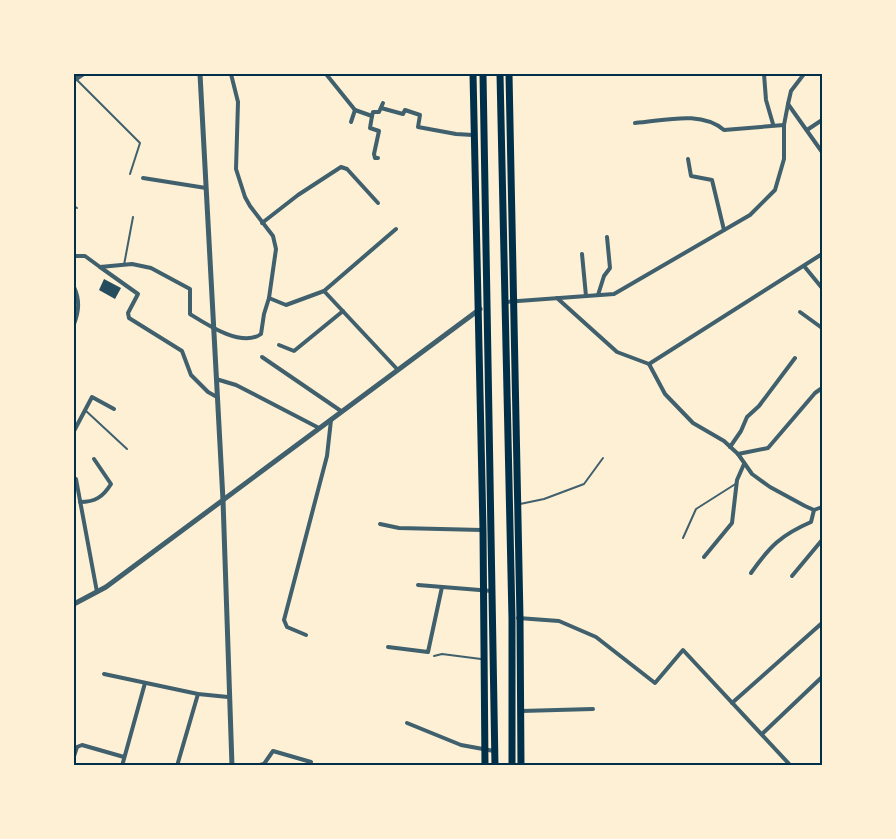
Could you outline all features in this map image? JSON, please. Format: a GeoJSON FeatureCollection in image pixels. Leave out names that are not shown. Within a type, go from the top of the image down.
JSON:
{"type":"FeatureCollection","features":[{"type":"Feature","properties":{"kind":"highway"},"geometry":{"type":"LineString","coordinates":[[473,74],[483,530],[484,765]]}},
{"type":"Feature","properties":{"kind":"highway"},"geometry":{"type":"LineString","coordinates":[[483,74],[495,765]]}},
{"type":"Feature","properties":{"kind":"highway"},"geometry":{"type":"LineString","coordinates":[[500,74],[520,618],[512,765]]}},
{"type":"Feature","properties":{"kind":"highway"},"geometry":{"type":"LineString","coordinates":[[509,74],[512,619],[521,765]]}},
{"type":"Feature","properties":{"kind":"street"},"geometry":{"type":"LineString","coordinates":[[74,79],[83,74]]}},
{"type":"Feature","properties":{"kind":"street"},"geometry":{"type":"LineString","coordinates":[[200,74],[223,500],[232,765]]}},
{"type":"Feature","properties":{"kind":"street"},"geometry":{"type":"LineString","coordinates":[[100,267],[132,264],[151,268],[190,289],[190,314],[213,329],[243,338],[256,338],[261,334],[276,249],[273,237],[244,197],[236,169],[238,102],[231,74]]}},
{"type":"Feature","properties":{"kind":"street"},"geometry":{"type":"LineString","coordinates":[[326,74],[355,110],[372,117]]}},
{"type":"Feature","properties":{"kind":"street"},"geometry":{"type":"LineString","coordinates":[[764,74],[766,100],[773,124]]}},
{"type":"Feature","properties":{"kind":"street"},"geometry":{"type":"LineString","coordinates":[[509,301],[614,294],[750,215],[775,190],[784,159],[784,125],[791,91],[804,74]]}},
{"type":"Feature","properties":{"kind":"street"},"geometry":{"type":"LineString","coordinates":[[788,104],[822,152]]}},
{"type":"Feature","properties":{"kind":"street"},"geometry":{"type":"LineString","coordinates":[[378,158],[375,158],[374,154],[379,130],[370,128],[373,112],[379,112],[382,106],[403,114],[405,110],[420,115],[418,127],[474,135]]}},
{"type":"Feature","properties":{"kind":"street"},"geometry":{"type":"LineString","coordinates":[[351,122],[355,110]]}},
{"type":"Feature","properties":{"kind":"street"},"geometry":{"type":"LineString","coordinates":[[635,123],[697,118],[716,123],[724,130],[749,129],[773,124],[784,125]]}},
{"type":"Feature","properties":{"kind":"street"},"geometry":{"type":"LineString","coordinates":[[807,130],[822,120]]}},
{"type":"Feature","properties":{"kind":"street"},"geometry":{"type":"LineString","coordinates":[[688,159],[691,176],[712,180],[724,230]]}},
{"type":"Feature","properties":{"kind":"street"},"geometry":{"type":"LineString","coordinates":[[262,223],[341,166],[347,169],[378,203]]}},
{"type":"Feature","properties":{"kind":"street"},"geometry":{"type":"LineString","coordinates":[[143,178],[206,188]]}},
{"type":"Feature","properties":{"kind":"street"},"geometry":{"type":"LineString","coordinates":[[269,298],[286,305],[324,291],[396,229]]}},
{"type":"Feature","properties":{"kind":"street"},"geometry":{"type":"LineString","coordinates":[[598,295],[604,276],[610,268],[607,237]]}},
{"type":"Feature","properties":{"kind":"street"},"geometry":{"type":"LineString","coordinates":[[582,254],[586,296]]}},
{"type":"Feature","properties":{"kind":"street"},"geometry":{"type":"LineString","coordinates":[[649,364],[822,254]]}},
{"type":"Feature","properties":{"kind":"street"},"geometry":{"type":"LineString","coordinates":[[74,258],[85,256],[138,294],[128,313],[129,318],[182,351],[191,375],[217,398]]}},
{"type":"Feature","properties":{"kind":"street"},"geometry":{"type":"LineString","coordinates":[[804,266],[822,288]]}},
{"type":"Feature","properties":{"kind":"street"},"geometry":{"type":"LineString","coordinates":[[74,287],[78,296],[78,314],[74,324]]}},
{"type":"Feature","properties":{"kind":"street"},"geometry":{"type":"LineString","coordinates":[[324,291],[397,369]]}},
{"type":"Feature","properties":{"kind":"street"},"geometry":{"type":"LineString","coordinates":[[557,298],[617,352],[649,364],[665,393],[693,423],[724,441],[738,454],[752,474],[770,487],[814,510],[822,507]]}},
{"type":"Feature","properties":{"kind":"street"},"geometry":{"type":"LineString","coordinates":[[74,604],[106,587],[397,369],[488,304]]}},
{"type":"Feature","properties":{"kind":"street"},"geometry":{"type":"LineString","coordinates":[[279,345],[294,351],[343,311]]}},
{"type":"Feature","properties":{"kind":"street"},"geometry":{"type":"LineString","coordinates":[[800,312],[822,328]]}},
{"type":"Feature","properties":{"kind":"street"},"geometry":{"type":"LineString","coordinates":[[262,357],[341,411]]}},
{"type":"Feature","properties":{"kind":"street"},"geometry":{"type":"LineString","coordinates":[[730,447],[747,417],[759,406],[795,358]]}},
{"type":"Feature","properties":{"kind":"street"},"geometry":{"type":"LineString","coordinates":[[216,379],[236,385],[319,428]]}},
{"type":"Feature","properties":{"kind":"street"},"geometry":{"type":"LineString","coordinates":[[738,454],[768,448],[815,393],[822,388]]}},
{"type":"Feature","properties":{"kind":"street"},"geometry":{"type":"LineString","coordinates":[[74,431],[92,397],[114,409]]}},
{"type":"Feature","properties":{"kind":"street"},"geometry":{"type":"LineString","coordinates":[[306,634],[287,627],[284,620],[327,456],[331,419]]}},
{"type":"Feature","properties":{"kind":"street"},"geometry":{"type":"LineString","coordinates":[[80,502],[91,502],[105,494],[111,484],[94,459]]}},
{"type":"Feature","properties":{"kind":"street"},"geometry":{"type":"LineString","coordinates":[[704,557],[732,523],[737,483],[744,463]]}},
{"type":"Feature","properties":{"kind":"street"},"geometry":{"type":"LineString","coordinates":[[74,478],[97,592]]}},
{"type":"Feature","properties":{"kind":"street"},"geometry":{"type":"LineString","coordinates":[[751,573],[779,539],[791,530],[811,522],[814,510]]}},
{"type":"Feature","properties":{"kind":"street"},"geometry":{"type":"LineString","coordinates":[[380,524],[399,528],[483,530]]}},
{"type":"Feature","properties":{"kind":"street"},"geometry":{"type":"LineString","coordinates":[[792,576],[822,540]]}},
{"type":"Feature","properties":{"kind":"street"},"geometry":{"type":"LineString","coordinates":[[418,585],[492,591]]}},
{"type":"Feature","properties":{"kind":"street"},"geometry":{"type":"LineString","coordinates":[[388,647],[428,652],[442,587]]}},
{"type":"Feature","properties":{"kind":"street"},"geometry":{"type":"LineString","coordinates":[[512,619],[559,621],[596,637],[655,683],[683,650],[791,765]]}},
{"type":"Feature","properties":{"kind":"street"},"geometry":{"type":"LineString","coordinates":[[732,703],[822,623]]}},
{"type":"Feature","properties":{"kind":"street"},"geometry":{"type":"LineString","coordinates":[[104,674],[198,694],[228,697]]}},
{"type":"Feature","properties":{"kind":"street"},"geometry":{"type":"LineString","coordinates":[[762,734],[822,677]]}},
{"type":"Feature","properties":{"kind":"street"},"geometry":{"type":"LineString","coordinates":[[122,765],[145,682]]}},
{"type":"Feature","properties":{"kind":"street"},"geometry":{"type":"LineString","coordinates":[[177,765],[198,694]]}},
{"type":"Feature","properties":{"kind":"street"},"geometry":{"type":"LineString","coordinates":[[516,711],[593,710]]}},
{"type":"Feature","properties":{"kind":"street"},"geometry":{"type":"LineString","coordinates":[[407,723],[461,745],[495,752]]}},
{"type":"Feature","properties":{"kind":"street"},"geometry":{"type":"LineString","coordinates":[[74,756],[77,747],[82,745],[124,757]]}},
{"type":"Feature","properties":{"kind":"street"},"geometry":{"type":"LineString","coordinates":[[255,765],[264,764],[273,751],[311,762]]}},
{"type":"Feature","properties":{"kind":"lane"},"geometry":{"type":"LineString","coordinates":[[74,79],[140,143],[130,174]]}},
{"type":"Feature","properties":{"kind":"lane"},"geometry":{"type":"LineString","coordinates":[[123,265],[133,217]]}},
{"type":"Feature","properties":{"kind":"lane"},"geometry":{"type":"LineString","coordinates":[[85,410],[127,449]]}},
{"type":"Feature","properties":{"kind":"lane"},"geometry":{"type":"LineString","coordinates":[[517,504],[544,499],[584,484],[603,458]]}},
{"type":"Feature","properties":{"kind":"lane"},"geometry":{"type":"LineString","coordinates":[[683,538],[696,508],[737,483]]}},
{"type":"Feature","properties":{"kind":"lane"},"geometry":{"type":"LineString","coordinates":[[435,656],[442,654],[484,659]]}},
{"type":"Feature","properties":{"kind":"building"},"geometry":{"type":"Polygon","coordinates":[[[104,279],[121,288],[115,299],[99,290],[104,279]]]}}]}
